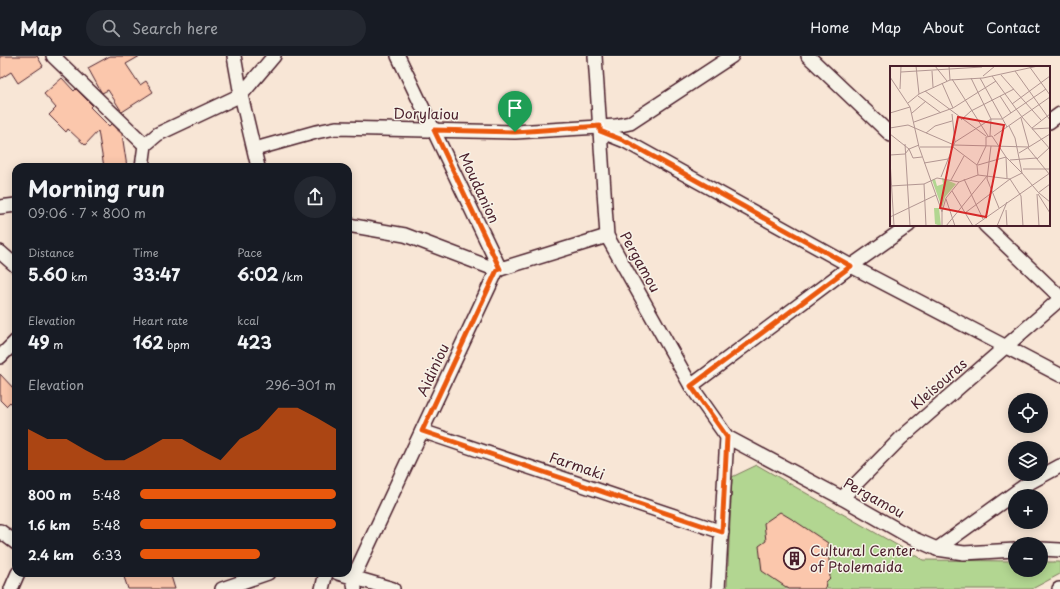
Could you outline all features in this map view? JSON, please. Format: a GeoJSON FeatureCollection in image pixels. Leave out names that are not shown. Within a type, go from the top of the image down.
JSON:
{"type":"FeatureCollection","features":[{"type":"Feature","properties":{"kind":"street"},"geometry":{"type":"LineString","coordinates":[[53,56],[144,145]]}},
{"type":"Feature","properties":{"kind":"street"},"geometry":{"type":"LineString","coordinates":[[234,56],[241,95],[257,163]]}},
{"type":"Feature","properties":{"kind":"street"},"geometry":{"type":"LineString","coordinates":[[142,163],[144,145],[158,134],[241,95],[274,56]]}},
{"type":"Feature","properties":{"kind":"street","name":"Moudanion"},"geometry":{"type":"LineString","coordinates":[[398,56],[434,130],[498,270]]}},
{"type":"Feature","properties":{"kind":"street","name":"Pergamou"},"geometry":{"type":"LineString","coordinates":[[595,56],[607,236],[691,386],[727,437],[842,498],[912,538],[937,549],[964,553],[1008,550]]}},
{"type":"Feature","properties":{"kind":"street","name":"Dorylaiou"},"geometry":{"type":"LineString","coordinates":[[255,149],[336,128],[515,132],[600,129],[616,126],[630,123],[732,56]]}},
{"type":"Feature","properties":{"kind":"street"},"geometry":{"type":"LineString","coordinates":[[808,56],[890,134]]}},
{"type":"Feature","properties":{"kind":"street"},"geometry":{"type":"LineString","coordinates":[[1050,121],[1060,114]]}},
{"type":"Feature","properties":{"kind":"street"},"geometry":{"type":"LineString","coordinates":[[600,129],[625,141],[851,266],[1060,375]]}},
{"type":"Feature","properties":{"kind":"street"},"geometry":{"type":"LineString","coordinates":[[0,207],[12,206]]}},
{"type":"Feature","properties":{"kind":"street"},"geometry":{"type":"LineString","coordinates":[[352,226],[405,235],[498,270],[607,236]]}},
{"type":"Feature","properties":{"kind":"street"},"geometry":{"type":"LineString","coordinates":[[691,386],[851,266],[908,226]]}},
{"type":"Feature","properties":{"kind":"street"},"geometry":{"type":"LineString","coordinates":[[986,226],[1060,298]]}},
{"type":"Feature","properties":{"kind":"street"},"geometry":{"type":"LineString","coordinates":[[0,252],[12,262]]}},
{"type":"Feature","properties":{"kind":"street","name":"Aidiniou"},"geometry":{"type":"LineString","coordinates":[[354,583],[422,431],[498,270]]}},
{"type":"Feature","properties":{"kind":"street","name":"Kleisouras"},"geometry":{"type":"LineString","coordinates":[[842,498],[901,438],[1060,298]]}},
{"type":"Feature","properties":{"kind":"street"},"geometry":{"type":"LineString","coordinates":[[0,357],[12,345]]}},
{"type":"Feature","properties":{"kind":"street","name":"Farmaki"},"geometry":{"type":"LineString","coordinates":[[422,431],[722,532]]}},
{"type":"Feature","properties":{"kind":"street"},"geometry":{"type":"LineString","coordinates":[[718,589],[727,437]]}},
{"type":"Feature","properties":{"kind":"street"},"geometry":{"type":"LineString","coordinates":[[937,549],[1027,484],[1060,466]]}},
{"type":"Feature","properties":{"kind":"street"},"geometry":{"type":"LineString","coordinates":[[0,530],[12,539]]}},
{"type":"Feature","properties":{"kind":"street"},"geometry":{"type":"LineString","coordinates":[[1048,550],[1060,550]]}},
{"type":"Feature","properties":{"kind":"street"},"geometry":{"type":"LineString","coordinates":[[11,589],[16,577]]}},
{"type":"Feature","properties":{"kind":"street"},"geometry":{"type":"LineString","coordinates":[[222,589],[256,577]]}},
{"type":"Feature","properties":{"kind":"street"},"geometry":{"type":"LineString","coordinates":[[322,589],[325,577]]}},
{"type":"Feature","properties":{"kind":"street"},"geometry":{"type":"LineString","coordinates":[[344,577],[354,583],[393,589]]}},
{"type":"Feature","properties":{"kind":"green space"},"geometry":{"type":"Polygon","coordinates":[[[757,465],[923,560],[1008,561],[1008,577],[1048,577],[1048,562],[1060,562],[1060,574],[1032,589],[727,589],[732,477],[757,465]]]}},
{"type":"Feature","properties":{"kind":"building"},"geometry":{"type":"Polygon","coordinates":[[[0,56],[37,56],[43,66],[18,83],[11,72],[0,79],[0,56]]]}},
{"type":"Feature","properties":{"kind":"building"},"geometry":{"type":"Polygon","coordinates":[[[110,56],[140,56],[126,64],[140,85],[146,81],[153,92],[122,112],[108,90],[102,93],[88,68],[110,56]]]}},
{"type":"Feature","properties":{"kind":"building"},"geometry":{"type":"Polygon","coordinates":[[[62,78],[74,91],[76,89],[92,105],[90,107],[109,126],[111,124],[122,134],[126,163],[103,163],[98,131],[85,145],[68,129],[66,132],[49,115],[56,108],[44,94],[62,78]]]}},
{"type":"Feature","properties":{"kind":"building"},"geometry":{"type":"Polygon","coordinates":[[[0,374],[12,387],[12,404],[10,402],[6,406],[0,400],[0,374]]]}},
{"type":"Feature","properties":{"kind":"building","name":"Cultural Center of Ptolemaida"},"geometry":{"type":"Polygon","coordinates":[[[780,512],[828,543],[830,578],[826,582],[825,589],[789,589],[762,571],[759,546],[766,541],[764,523],[780,512]]]}},
{"type":"Feature","properties":{"kind":"building"},"geometry":{"type":"Polygon","coordinates":[[[124,577],[171,577],[175,589],[128,589],[124,577]]]}},
{"type":"Feature","properties":{"kind":"place","name":"Cultural Center of Ptolemaida"},"geometry":{"type":"Point","coordinates":[795,559]}},
{"type":"Feature","properties":{"kind":"route"},"geometry":{"type":"LineString","coordinates":[[600,126],[600,131],[625,141],[851,266],[691,386],[727,437],[722,532],[422,431],[497,270],[500,269],[434,130],[515,132],[600,126]]}}]}
